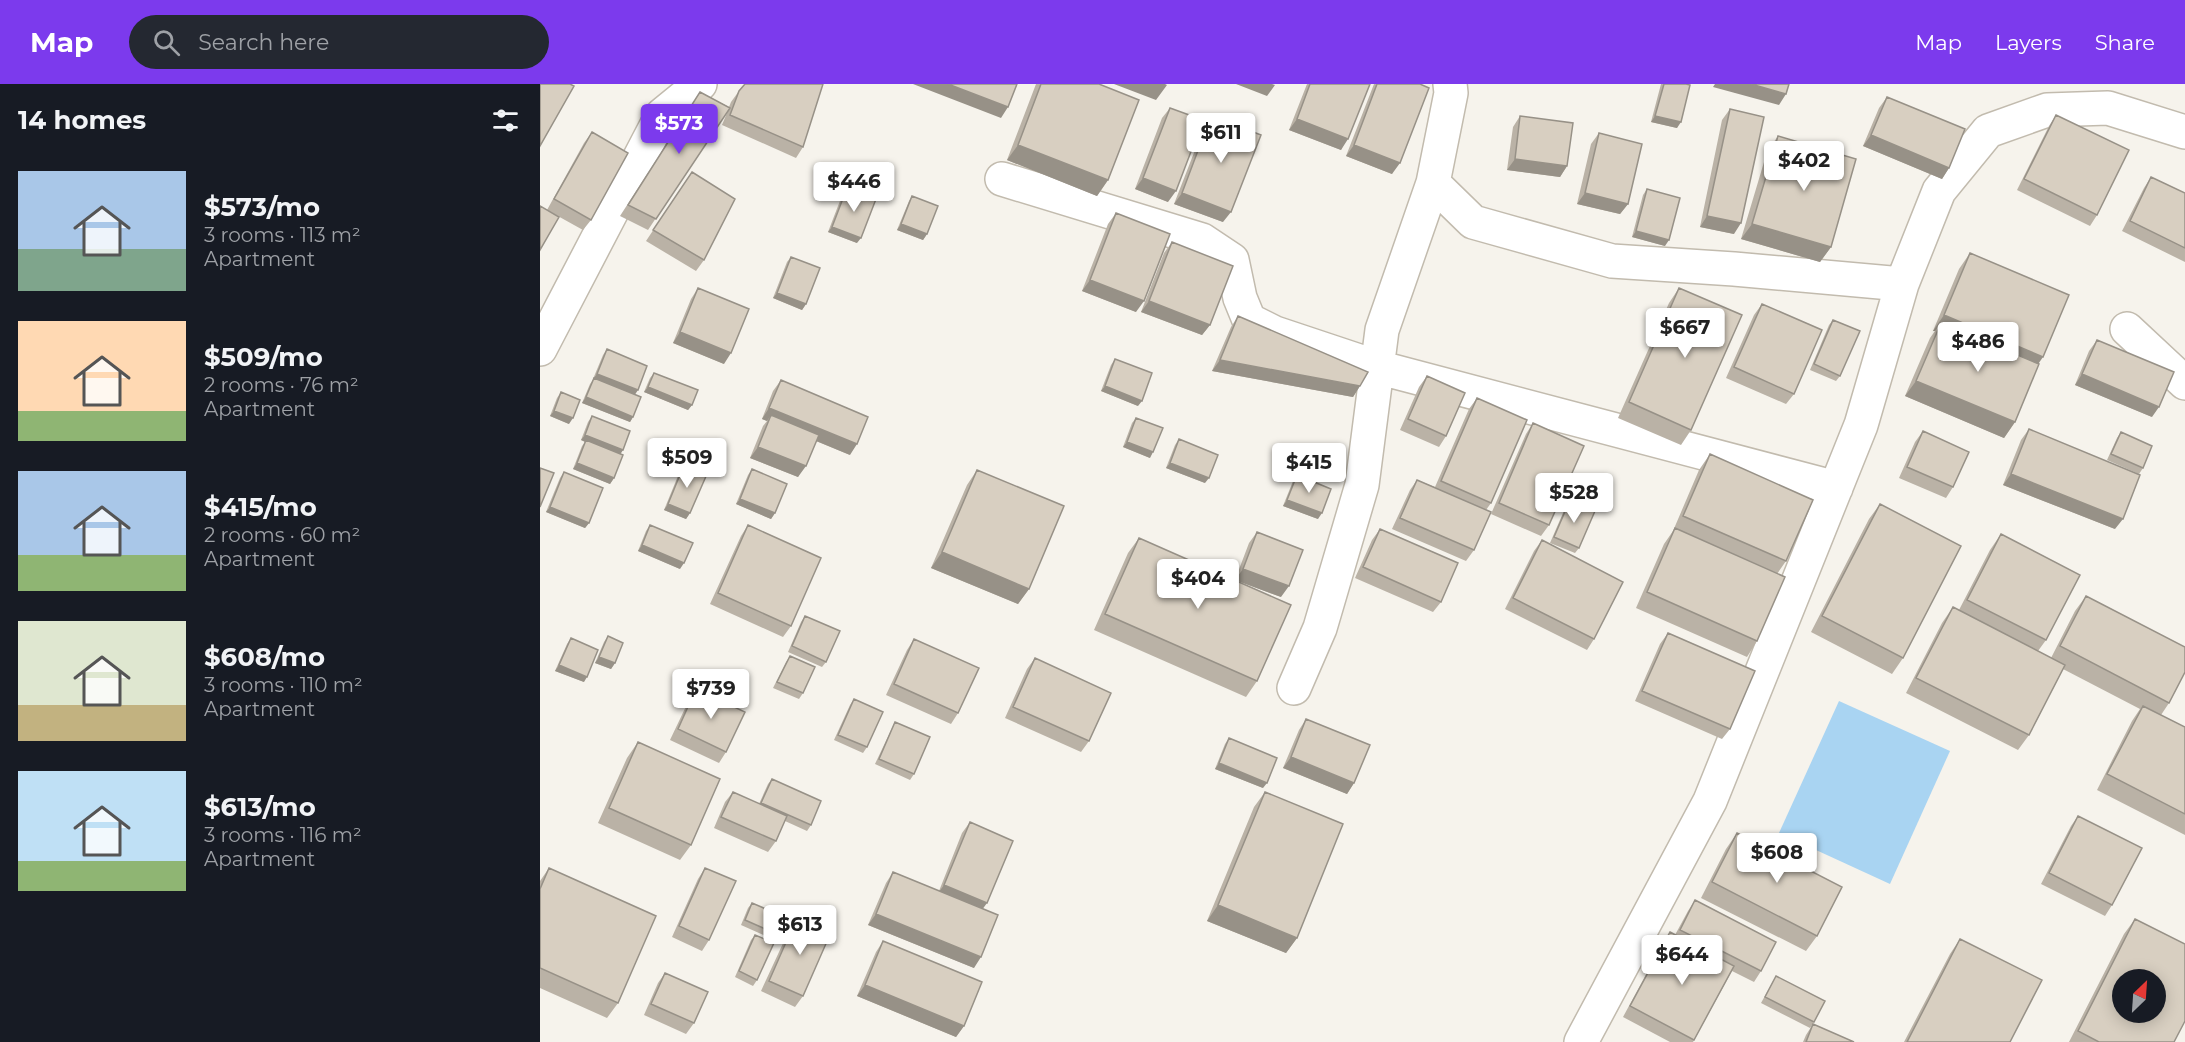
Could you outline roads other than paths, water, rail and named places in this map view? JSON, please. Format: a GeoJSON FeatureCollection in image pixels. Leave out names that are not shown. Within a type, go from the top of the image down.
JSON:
{"type":"FeatureCollection","features":[{"type":"Feature","properties":{"kind":"street"},"geometry":{"type":"LineString","coordinates":[[540,349],[662,115],[700,84]]}},
{"type":"Feature","properties":{"kind":"street"},"geometry":{"type":"LineString","coordinates":[[1294,688],[1320,628],[1362,485],[1382,330],[1433,183],[1451,93],[1449,84]]}},
{"type":"Feature","properties":{"kind":"street"},"geometry":{"type":"LineString","coordinates":[[1581,1042],[1710,801],[1861,425],[1902,284],[1939,191],[1988,131],[2047,110],[2108,108],[2185,132]]}},
{"type":"Feature","properties":{"kind":"street"},"geometry":{"type":"LineString","coordinates":[[1002,179],[1202,240],[1232,260],[1240,298],[1249,320],[1275,333],[1377,367],[1836,488]]}},
{"type":"Feature","properties":{"kind":"street"},"geometry":{"type":"LineString","coordinates":[[1433,183],[1473,222],[1612,261],[1902,284]]}},
{"type":"Feature","properties":{"kind":"street"},"geometry":{"type":"LineString","coordinates":[[2127,329],[2185,383]]}},
{"type":"Feature","properties":{"kind":"water"},"geometry":{"type":"Polygon","coordinates":[[[1839,701],[1950,751],[1890,884],[1779,833],[1839,701]]]}}]}
